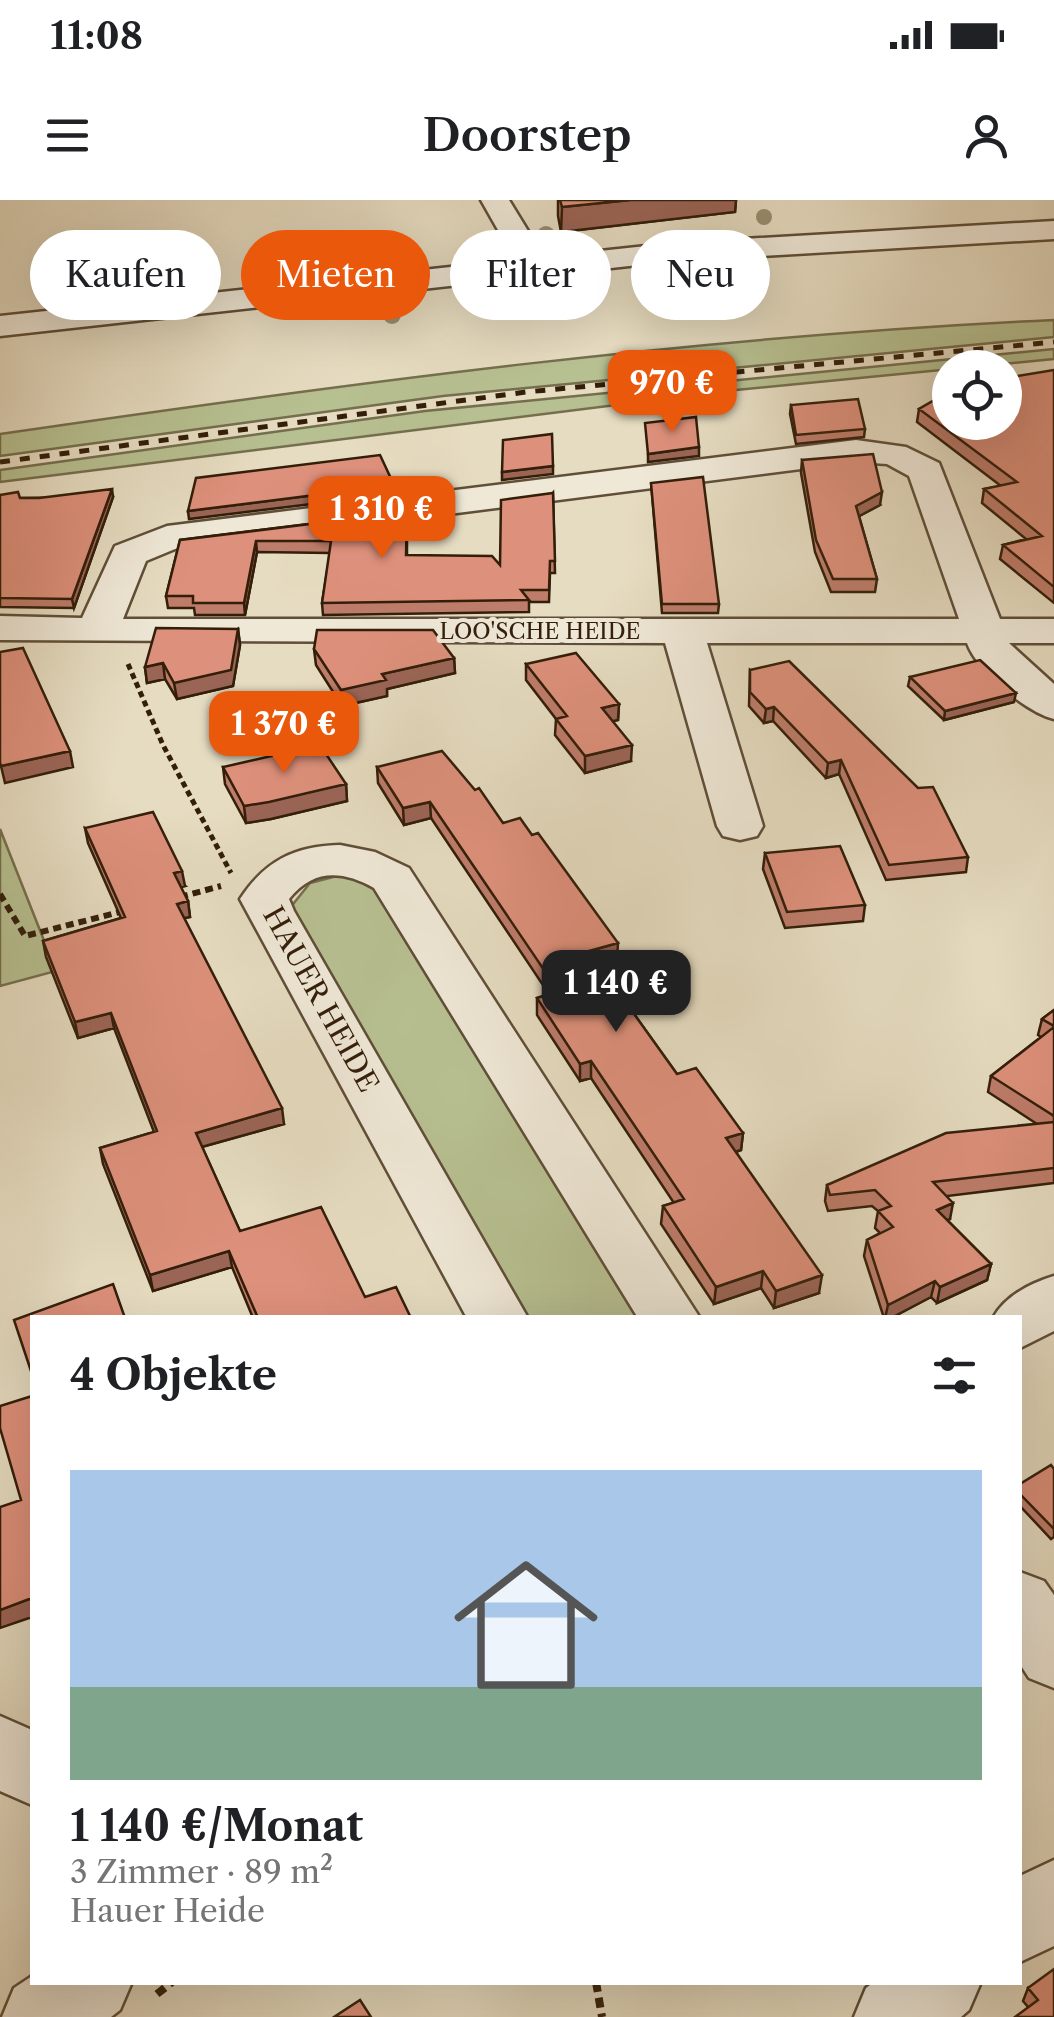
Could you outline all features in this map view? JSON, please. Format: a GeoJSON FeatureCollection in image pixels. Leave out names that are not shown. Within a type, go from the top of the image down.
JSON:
{"type":"FeatureCollection","features":[{"type":"Feature","properties":{"kind":"street"},"geometry":{"type":"LineString","coordinates":[[495,200],[513,230]]}},
{"type":"Feature","properties":{"kind":"street"},"geometry":{"type":"LineString","coordinates":[[801,214],[822,242]]}},
{"type":"Feature","properties":{"kind":"street"},"geometry":{"type":"LineString","coordinates":[[611,260],[822,242],[1054,230]]}},
{"type":"Feature","properties":{"kind":"street"},"geometry":{"type":"LineString","coordinates":[[0,326],[450,275]]}},
{"type":"Feature","properties":{"kind":"street"},"geometry":{"type":"LineString","coordinates":[[105,631],[129,554],[167,538],[856,451],[889,451],[912,459],[926,471],[992,651],[1054,706]]}},
{"type":"Feature","properties":{"kind":"street","name":"LOO'SCHE HEIDE"},"geometry":{"type":"LineString","coordinates":[[0,628],[1054,631]]}},
{"type":"Feature","properties":{"kind":"street"},"geometry":{"type":"LineString","coordinates":[[682,631],[740,826]]}},
{"type":"Feature","properties":{"kind":"street","name":"HAUER HEIDE"},"geometry":{"type":"LineString","coordinates":[[496,1315],[253,890],[285,872],[340,857],[372,864],[392,878],[668,1315]]}},
{"type":"Feature","properties":{"kind":"street"},"geometry":{"type":"LineString","coordinates":[[1022,1323],[1054,1300]]}},
{"type":"Feature","properties":{"kind":"street"},"geometry":{"type":"LineString","coordinates":[[1022,1605],[1054,1656]]}},
{"type":"Feature","properties":{"kind":"street"},"geometry":{"type":"LineString","coordinates":[[0,1750],[30,1769]]}},
{"type":"Feature","properties":{"kind":"street"},"geometry":{"type":"LineString","coordinates":[[1022,1922],[1054,1898]]}},
{"type":"Feature","properties":{"kind":"street"},"geometry":{"type":"LineString","coordinates":[[44,2017],[88,1985]]}},
{"type":"Feature","properties":{"kind":"street"},"geometry":{"type":"LineString","coordinates":[[895,2017],[937,1985]]}},
{"type":"Feature","properties":{"kind":"path"},"geometry":{"type":"LineString","coordinates":[[105,631],[231,872],[253,890]]}},
{"type":"Feature","properties":{"kind":"path"},"geometry":{"type":"LineString","coordinates":[[168,900],[253,890]]}},
{"type":"Feature","properties":{"kind":"path"},"geometry":{"type":"LineString","coordinates":[[0,894],[25,936],[132,909]]}},
{"type":"Feature","properties":{"kind":"path"},"geometry":{"type":"LineString","coordinates":[[597,1985],[602,2017]]}},
{"type":"Feature","properties":{"kind":"green space"},"geometry":{"type":"Polygon","coordinates":[[[1054,320],[1054,337],[443,396],[0,456],[0,434],[394,380],[790,337],[1054,320]]]}},
{"type":"Feature","properties":{"kind":"green space"},"geometry":{"type":"Polygon","coordinates":[[[1054,349],[1054,359],[1022,362],[1022,352],[1054,349]]]}},
{"type":"Feature","properties":{"kind":"green space"},"geometry":{"type":"Polygon","coordinates":[[[932,361],[932,371],[736,390],[0,482],[0,470],[425,411],[932,361]]]}},
{"type":"Feature","properties":{"kind":"green space"},"geometry":{"type":"Polygon","coordinates":[[[0,829],[56,971],[0,986],[0,829]]]}},
{"type":"Feature","properties":{"kind":"green space"},"geometry":{"type":"Polygon","coordinates":[[[341,875],[380,885],[642,1315],[513,1315],[290,908],[310,883],[341,875]]]}},
{"type":"Feature","properties":{"kind":"building"},"geometry":{"type":"Polygon","coordinates":[[[560,200],[630,200],[562,207],[560,200]]]}},
{"type":"Feature","properties":{"kind":"building"},"geometry":{"type":"Polygon","coordinates":[[[1054,370],[1054,587],[1003,545],[1042,536],[984,489],[1017,482],[961,440],[1022,440],[1022,375],[1054,370]]]}},
{"type":"Feature","properties":{"kind":"building"},"geometry":{"type":"Polygon","coordinates":[[[858,399],[865,429],[796,435],[791,405],[858,399]]]}},
{"type":"Feature","properties":{"kind":"building"},"geometry":{"type":"Polygon","coordinates":[[[932,401],[932,419],[919,409],[932,401]]]}},
{"type":"Feature","properties":{"kind":"building"},"geometry":{"type":"Polygon","coordinates":[[[696,417],[699,447],[648,454],[645,423],[696,417]]]}},
{"type":"Feature","properties":{"kind":"building"},"geometry":{"type":"Polygon","coordinates":[[[552,434],[553,466],[502,472],[503,440],[552,434]]]}},
{"type":"Feature","properties":{"kind":"building"},"geometry":{"type":"Polygon","coordinates":[[[873,454],[882,492],[856,506],[877,579],[833,579],[816,540],[802,460],[873,454]]]}},
{"type":"Feature","properties":{"kind":"building"},"geometry":{"type":"Polygon","coordinates":[[[380,455],[394,485],[188,511],[196,478],[380,455]]]}},
{"type":"Feature","properties":{"kind":"building"},"geometry":{"type":"Polygon","coordinates":[[[703,477],[719,604],[662,604],[651,483],[703,477]]]}},
{"type":"Feature","properties":{"kind":"building"},"geometry":{"type":"Polygon","coordinates":[[[112,489],[72,599],[0,598],[0,495],[18,492],[20,498],[39,498],[112,489]]]}},
{"type":"Feature","properties":{"kind":"building"},"geometry":{"type":"Polygon","coordinates":[[[553,493],[555,561],[550,561],[549,590],[521,590],[529,600],[322,603],[331,541],[256,541],[244,603],[193,603],[193,596],[166,596],[180,540],[407,512],[406,555],[492,556],[500,565],[501,500],[553,493]]]}},
{"type":"Feature","properties":{"kind":"building"},"geometry":{"type":"Polygon","coordinates":[[[156,628],[238,629],[231,670],[174,683],[163,663],[145,667],[156,628]]]}},
{"type":"Feature","properties":{"kind":"building"},"geometry":{"type":"Polygon","coordinates":[[[317,630],[433,630],[454,658],[382,674],[386,680],[341,690],[314,649],[317,630]]]}},
{"type":"Feature","properties":{"kind":"building"},"geometry":{"type":"Polygon","coordinates":[[[23,648],[70,751],[1,766],[0,652],[23,648]]]}},
{"type":"Feature","properties":{"kind":"building"},"geometry":{"type":"Polygon","coordinates":[[[576,653],[619,704],[602,708],[632,745],[585,756],[556,719],[567,716],[526,664],[576,653]]]}},
{"type":"Feature","properties":{"kind":"building"},"geometry":{"type":"Polygon","coordinates":[[[980,660],[1016,693],[945,711],[910,677],[980,660]]]}},
{"type":"Feature","properties":{"kind":"building"},"geometry":{"type":"Polygon","coordinates":[[[789,661],[918,788],[933,787],[968,857],[889,865],[841,760],[828,763],[774,707],[766,709],[750,692],[750,670],[789,661]]]}},
{"type":"Feature","properties":{"kind":"building"},"geometry":{"type":"Polygon","coordinates":[[[320,745],[346,784],[244,806],[223,767],[320,745]]]}},
{"type":"Feature","properties":{"kind":"building"},"geometry":{"type":"Polygon","coordinates":[[[442,751],[475,790],[479,788],[503,823],[520,818],[532,835],[538,833],[618,943],[589,951],[677,1074],[696,1068],[743,1133],[726,1138],[822,1275],[776,1291],[763,1271],[716,1287],[663,1206],[684,1199],[591,1061],[580,1064],[537,998],[559,992],[430,802],[403,808],[377,767],[442,751]]]}},
{"type":"Feature","properties":{"kind":"building"},"geometry":{"type":"Polygon","coordinates":[[[153,812],[182,871],[174,873],[188,901],[177,904],[282,1108],[196,1133],[240,1231],[321,1207],[365,1297],[396,1287],[410,1315],[257,1315],[229,1251],[150,1275],[100,1148],[157,1131],[111,1013],[75,1022],[43,941],[125,917],[85,828],[153,812]]]}},
{"type":"Feature","properties":{"kind":"building"},"geometry":{"type":"Polygon","coordinates":[[[840,846],[865,905],[787,912],[765,853],[840,846]]]}},
{"type":"Feature","properties":{"kind":"building"},"geometry":{"type":"Polygon","coordinates":[[[1054,1010],[1054,1026],[1042,1019],[1054,1010]]]}},
{"type":"Feature","properties":{"kind":"building"},"geometry":{"type":"Polygon","coordinates":[[[1054,1027],[1054,1116],[991,1076],[1054,1027]]]}},
{"type":"Feature","properties":{"kind":"building"},"geometry":{"type":"Polygon","coordinates":[[[1054,1122],[1054,1168],[933,1182],[953,1203],[937,1210],[991,1264],[940,1287],[935,1281],[888,1305],[867,1240],[893,1227],[878,1211],[891,1206],[875,1190],[830,1195],[827,1185],[946,1133],[1054,1122]]]}},
{"type":"Feature","properties":{"kind":"building"},"geometry":{"type":"Polygon","coordinates":[[[113,1284],[124,1315],[30,1315],[30,1368],[14,1320],[113,1284]]]}},
{"type":"Feature","properties":{"kind":"building"},"geometry":{"type":"Polygon","coordinates":[[[30,1397],[30,1599],[0,1610],[0,1507],[21,1500],[0,1428],[0,1406],[30,1397]]]}},
{"type":"Feature","properties":{"kind":"building"},"geometry":{"type":"Polygon","coordinates":[[[1051,1465],[1054,1469],[1054,1529],[1022,1496],[1022,1483],[1051,1465]]]}},
{"type":"Feature","properties":{"kind":"building"},"geometry":{"type":"Polygon","coordinates":[[[1054,1969],[1054,2017],[1015,2017],[1038,2000],[1028,1988],[1054,1969]]]}},
{"type":"Feature","properties":{"kind":"building"},"geometry":{"type":"Polygon","coordinates":[[[360,2000],[371,2017],[334,2017],[360,2000]]]}},
{"type":"Feature","properties":{"kind":"railway"},"geometry":{"type":"LineString","coordinates":[[0,462],[526,392],[1054,342]]}}]}
